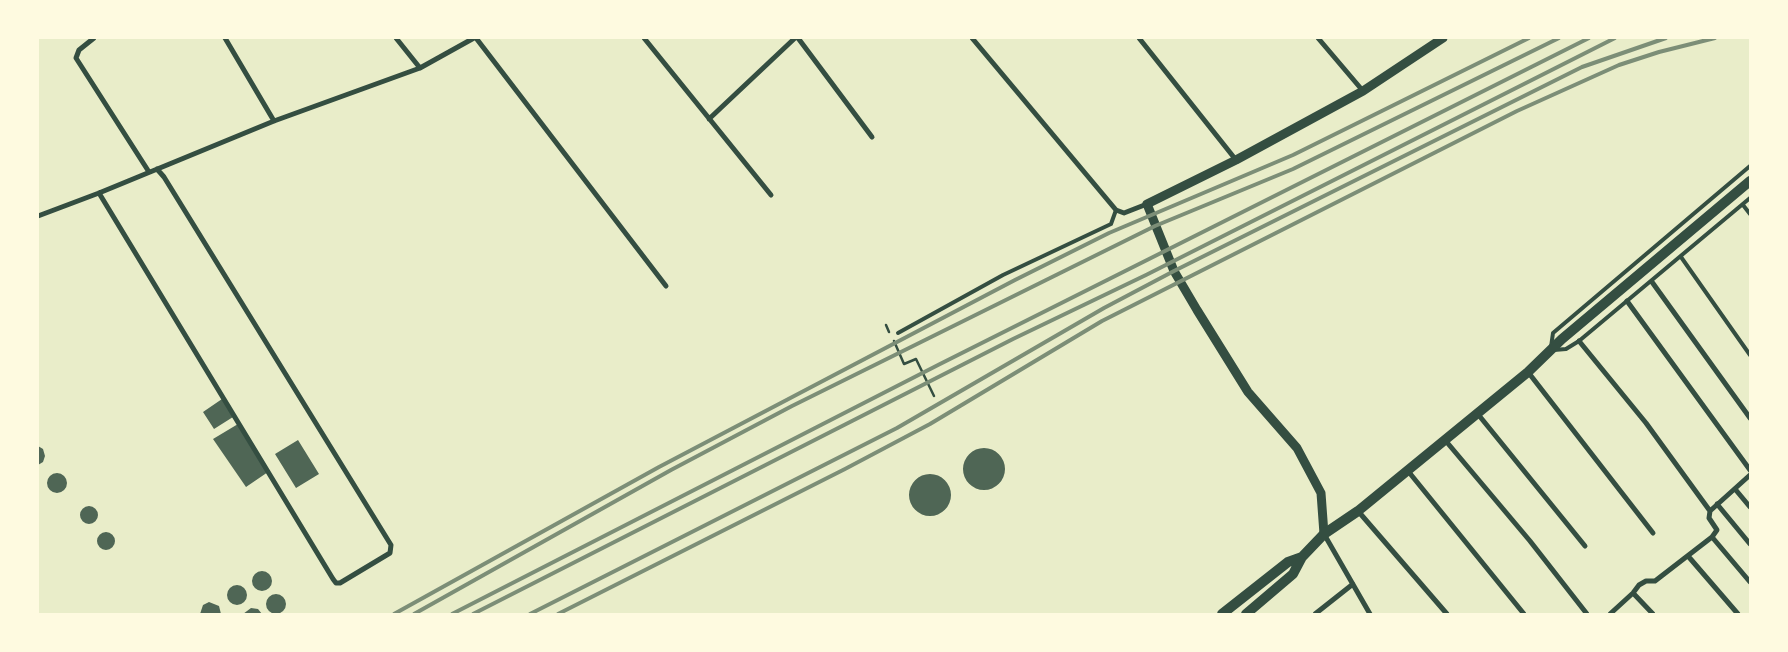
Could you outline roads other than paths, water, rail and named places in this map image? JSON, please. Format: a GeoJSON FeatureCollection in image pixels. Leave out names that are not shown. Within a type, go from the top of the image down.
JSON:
{"type":"FeatureCollection","features":[{"type":"Feature","properties":{"kind":"main road"},"geometry":{"type":"LineString","coordinates":[[1246,614],[1293,574],[1302,557],[1324,534],[1358,511],[1528,372],[1562,339],[1750,181]]}},
{"type":"Feature","properties":{"kind":"main road"},"geometry":{"type":"LineString","coordinates":[[1222,614],[1288,562],[1302,557]]}},
{"type":"Feature","properties":{"kind":"street"},"geometry":{"type":"LineString","coordinates":[[94,38],[79,50],[76,58],[149,172]]}},
{"type":"Feature","properties":{"kind":"street"},"geometry":{"type":"LineString","coordinates":[[225,38],[274,121]]}},
{"type":"Feature","properties":{"kind":"street"},"geometry":{"type":"LineString","coordinates":[[396,38],[420,68]]}},
{"type":"Feature","properties":{"kind":"street"},"geometry":{"type":"LineString","coordinates":[[38,216],[274,121],[420,68],[475,38],[666,286]]}},
{"type":"Feature","properties":{"kind":"street"},"geometry":{"type":"LineString","coordinates":[[644,38],[771,196]]}},
{"type":"Feature","properties":{"kind":"street"},"geometry":{"type":"LineString","coordinates":[[709,119],[797,38],[872,137]]}},
{"type":"Feature","properties":{"kind":"street"},"geometry":{"type":"LineString","coordinates":[[972,38],[1116,210],[1124,213],[1147,204],[1236,160],[1363,91],[1443,38]]}},
{"type":"Feature","properties":{"kind":"street"},"geometry":{"type":"LineString","coordinates":[[1139,38],[1236,160]]}},
{"type":"Feature","properties":{"kind":"street"},"geometry":{"type":"LineString","coordinates":[[1318,38],[1363,91]]}},
{"type":"Feature","properties":{"kind":"street"},"geometry":{"type":"LineString","coordinates":[[99,193],[333,579],[340,583],[390,553],[391,545],[164,177],[157,169]]}},
{"type":"Feature","properties":{"kind":"street"},"geometry":{"type":"LineString","coordinates":[[1147,204],[1174,271],[1197,310],[1248,392],[1297,448],[1320,493],[1324,534],[1370,614]]}},
{"type":"Feature","properties":{"kind":"street"},"geometry":{"type":"LineString","coordinates":[[1652,282],[1750,418]]}},
{"type":"Feature","properties":{"kind":"street"},"geometry":{"type":"LineString","coordinates":[[1627,302],[1750,470]]}},
{"type":"Feature","properties":{"kind":"street"},"geometry":{"type":"LineString","coordinates":[[1579,341],[1646,423],[1710,511]]}},
{"type":"Feature","properties":{"kind":"street"},"geometry":{"type":"LineString","coordinates":[[1528,372],[1653,533]]}},
{"type":"Feature","properties":{"kind":"street"},"geometry":{"type":"LineString","coordinates":[[1478,413],[1586,546]]}},
{"type":"Feature","properties":{"kind":"street"},"geometry":{"type":"LineString","coordinates":[[1445,440],[1524,534],[1587,614]]}},
{"type":"Feature","properties":{"kind":"street"},"geometry":{"type":"LineString","coordinates":[[1408,470],[1524,614]]}},
{"type":"Feature","properties":{"kind":"street"},"geometry":{"type":"LineString","coordinates":[[1610,614],[1633,593],[1639,584],[1646,581],[1655,581],[1712,537],[1717,530],[1709,518],[1710,511],[1750,475]]}},
{"type":"Feature","properties":{"kind":"street"},"geometry":{"type":"LineString","coordinates":[[1734,489],[1750,507]]}},
{"type":"Feature","properties":{"kind":"street"},"geometry":{"type":"LineString","coordinates":[[1717,504],[1750,544]]}},
{"type":"Feature","properties":{"kind":"street"},"geometry":{"type":"LineString","coordinates":[[1358,511],[1447,614]]}},
{"type":"Feature","properties":{"kind":"street"},"geometry":{"type":"LineString","coordinates":[[1712,537],[1750,582]]}},
{"type":"Feature","properties":{"kind":"street"},"geometry":{"type":"LineString","coordinates":[[1688,556],[1738,614]]}},
{"type":"Feature","properties":{"kind":"street"},"geometry":{"type":"LineString","coordinates":[[1315,614],[1353,584]]}},
{"type":"Feature","properties":{"kind":"street"},"geometry":{"type":"LineString","coordinates":[[1633,593],[1653,614]]}},
{"type":"Feature","properties":{"kind":"lane"},"geometry":{"type":"LineString","coordinates":[[1750,166],[1553,333],[1550,350],[1566,349],[1579,341],[1652,282],[1750,198]]}},
{"type":"Feature","properties":{"kind":"lane"},"geometry":{"type":"LineString","coordinates":[[1743,205],[1750,214]]}},
{"type":"Feature","properties":{"kind":"lane"},"geometry":{"type":"LineString","coordinates":[[898,334],[1003,275],[1111,224],[1116,210]]}},
{"type":"Feature","properties":{"kind":"lane"},"geometry":{"type":"LineString","coordinates":[[1681,257],[1750,355]]}},
{"type":"Feature","properties":{"kind":"railway"},"geometry":{"type":"LineString","coordinates":[[394,614],[659,467],[1015,280],[1109,233],[1293,155],[1529,38]]}},
{"type":"Feature","properties":{"kind":"railway"},"geometry":{"type":"LineString","coordinates":[[414,614],[671,470],[792,406],[1155,226],[1293,169],[1559,38]]}},
{"type":"Feature","properties":{"kind":"railway"},"geometry":{"type":"LineString","coordinates":[[452,614],[940,364],[1589,38]]}},
{"type":"Feature","properties":{"kind":"railway"},"geometry":{"type":"LineString","coordinates":[[473,614],[1013,339],[1146,275],[1615,38]]}},
{"type":"Feature","properties":{"kind":"railway"},"geometry":{"type":"LineString","coordinates":[[530,614],[897,428],[1104,308],[1174,271],[1582,67],[1666,38]]}},
{"type":"Feature","properties":{"kind":"railway"},"geometry":{"type":"LineString","coordinates":[[558,614],[930,424],[1102,321],[1517,111],[1619,65],[1659,52],[1715,38]]}}]}
